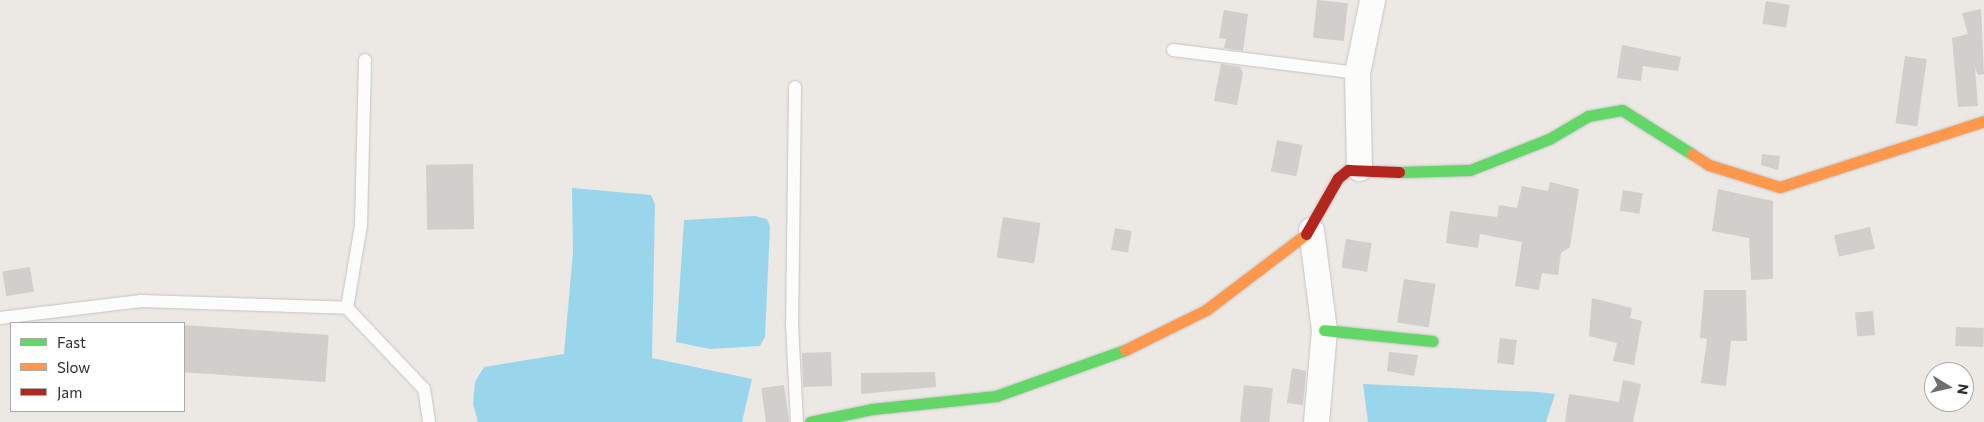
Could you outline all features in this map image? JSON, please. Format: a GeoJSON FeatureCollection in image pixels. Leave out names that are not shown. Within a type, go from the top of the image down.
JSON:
{"type":"FeatureCollection","features":[{"type":"Feature","properties":{"kind":"street"},"geometry":{"type":"LineString","coordinates":[[1359,168],[1357,73],[1372,0]]}},
{"type":"Feature","properties":{"kind":"street"},"geometry":{"type":"LineString","coordinates":[[810,422],[872,409],[996,396],[1112,357],[1206,310],[1311,230],[1338,178],[1359,168],[1433,174],[1470,170],[1549,139],[1588,116],[1622,110],[1709,166],[1780,187],[1984,121]]}},
{"type":"Feature","properties":{"kind":"street"},"geometry":{"type":"LineString","coordinates":[[1311,230],[1324,330],[1316,422]]}},
{"type":"Feature","properties":{"kind":"street"},"geometry":{"type":"LineString","coordinates":[[1324,330],[1432,341]]}},
{"type":"Feature","properties":{"kind":"lane"},"geometry":{"type":"LineString","coordinates":[[1173,50],[1357,73]]}},
{"type":"Feature","properties":{"kind":"lane"},"geometry":{"type":"LineString","coordinates":[[347,308],[361,225],[365,60]]}},
{"type":"Feature","properties":{"kind":"lane"},"geometry":{"type":"LineString","coordinates":[[795,87],[792,324],[797,422]]}},
{"type":"Feature","properties":{"kind":"lane"},"geometry":{"type":"LineString","coordinates":[[0,318],[142,301],[347,308],[424,389],[429,422]]}},
{"type":"Feature","properties":{"kind":"water"},"geometry":{"type":"Polygon","coordinates":[[[572,188],[651,195],[655,204],[652,358],[752,379],[742,422],[478,422],[473,404],[475,382],[484,367],[564,354],[573,252],[572,188]]]}},
{"type":"Feature","properties":{"kind":"water"},"geometry":{"type":"Polygon","coordinates":[[[755,216],[767,219],[770,227],[765,337],[760,346],[710,349],[676,342],[684,220],[755,216]]]}},
{"type":"Feature","properties":{"kind":"water"},"geometry":{"type":"Polygon","coordinates":[[[1363,384],[1555,394],[1546,422],[1368,422],[1363,384]]]}},
{"type":"Feature","properties":{"kind":"building"},"geometry":{"type":"Polygon","coordinates":[[[1317,0],[1348,3],[1344,41],[1313,38],[1317,0]]]}},
{"type":"Feature","properties":{"kind":"building"},"geometry":{"type":"Polygon","coordinates":[[[1766,1],[1790,5],[1786,27],[1762,24],[1766,1]]]}},
{"type":"Feature","properties":{"kind":"building"},"geometry":{"type":"Polygon","coordinates":[[[1981,9],[1984,74],[1978,75],[1975,68],[1978,106],[1958,107],[1952,38],[1968,34],[1962,13],[1981,9]]]}},
{"type":"Feature","properties":{"kind":"building"},"geometry":{"type":"Polygon","coordinates":[[[1224,10],[1248,14],[1243,51],[1224,48],[1226,39],[1219,38],[1224,10]]]}},
{"type":"Feature","properties":{"kind":"building"},"geometry":{"type":"Polygon","coordinates":[[[1622,45],[1681,57],[1678,71],[1643,66],[1641,81],[1617,78],[1622,45]]]}},
{"type":"Feature","properties":{"kind":"building"},"geometry":{"type":"Polygon","coordinates":[[[1905,56],[1927,59],[1917,126],[1896,123],[1905,56]]]}},
{"type":"Feature","properties":{"kind":"building"},"geometry":{"type":"Polygon","coordinates":[[[1221,64],[1240,67],[1243,73],[1237,105],[1214,101],[1221,64]]]}},
{"type":"Feature","properties":{"kind":"building"},"geometry":{"type":"Polygon","coordinates":[[[1277,140],[1303,145],[1296,176],[1271,171],[1277,140]]]}},
{"type":"Feature","properties":{"kind":"building"},"geometry":{"type":"Polygon","coordinates":[[[1762,154],[1780,156],[1778,170],[1761,165],[1762,154]]]}},
{"type":"Feature","properties":{"kind":"building"},"geometry":{"type":"Polygon","coordinates":[[[473,164],[474,229],[427,230],[426,165],[473,164]]]}},
{"type":"Feature","properties":{"kind":"building"},"geometry":{"type":"Polygon","coordinates":[[[1550,182],[1579,189],[1570,247],[1561,253],[1558,275],[1542,273],[1539,290],[1515,286],[1522,242],[1480,234],[1478,248],[1446,243],[1450,211],[1497,217],[1499,205],[1517,208],[1522,186],[1548,191],[1550,182]]]}},
{"type":"Feature","properties":{"kind":"building"},"geometry":{"type":"Polygon","coordinates":[[[1718,189],[1773,201],[1773,279],[1751,280],[1749,238],[1712,231],[1718,189]]]}},
{"type":"Feature","properties":{"kind":"building"},"geometry":{"type":"Polygon","coordinates":[[[1623,190],[1643,193],[1639,214],[1620,211],[1623,190]]]}},
{"type":"Feature","properties":{"kind":"building"},"geometry":{"type":"Polygon","coordinates":[[[1003,217],[1041,223],[1034,263],[997,257],[1003,217]]]}},
{"type":"Feature","properties":{"kind":"building"},"geometry":{"type":"Polygon","coordinates":[[[1870,227],[1875,248],[1839,257],[1834,235],[1870,227]]]}},
{"type":"Feature","properties":{"kind":"building"},"geometry":{"type":"Polygon","coordinates":[[[1115,228],[1132,231],[1128,253],[1111,250],[1115,228]]]}},
{"type":"Feature","properties":{"kind":"building"},"geometry":{"type":"Polygon","coordinates":[[[1346,239],[1372,243],[1367,272],[1341,268],[1346,239]]]}},
{"type":"Feature","properties":{"kind":"building"},"geometry":{"type":"Polygon","coordinates":[[[30,267],[34,292],[6,296],[2,271],[30,267]]]}},
{"type":"Feature","properties":{"kind":"building"},"geometry":{"type":"Polygon","coordinates":[[[1404,279],[1436,284],[1429,327],[1397,322],[1404,279]]]}},
{"type":"Feature","properties":{"kind":"building"},"geometry":{"type":"Polygon","coordinates":[[[1704,290],[1746,290],[1747,341],[1731,341],[1726,386],[1701,383],[1707,339],[1700,338],[1704,290]]]}},
{"type":"Feature","properties":{"kind":"building"},"geometry":{"type":"Polygon","coordinates":[[[1592,298],[1632,308],[1630,318],[1642,321],[1634,365],[1613,361],[1617,343],[1589,336],[1592,298]]]}},
{"type":"Feature","properties":{"kind":"building"},"geometry":{"type":"Polygon","coordinates":[[[1873,311],[1875,335],[1857,336],[1855,313],[1873,311]]]}},
{"type":"Feature","properties":{"kind":"building"},"geometry":{"type":"Polygon","coordinates":[[[185,325],[329,335],[325,382],[185,372],[185,325]]]}},
{"type":"Feature","properties":{"kind":"building"},"geometry":{"type":"Polygon","coordinates":[[[1956,327],[1984,328],[1983,347],[1955,346],[1956,327]]]}},
{"type":"Feature","properties":{"kind":"building"},"geometry":{"type":"Polygon","coordinates":[[[1500,338],[1517,340],[1514,365],[1497,363],[1500,338]]]}},
{"type":"Feature","properties":{"kind":"building"},"geometry":{"type":"Polygon","coordinates":[[[831,352],[832,386],[803,387],[802,353],[831,352]]]}},
{"type":"Feature","properties":{"kind":"building"},"geometry":{"type":"Polygon","coordinates":[[[1389,352],[1418,355],[1414,376],[1387,371],[1389,352]]]}},
{"type":"Feature","properties":{"kind":"building"},"geometry":{"type":"Polygon","coordinates":[[[1292,368],[1306,371],[1303,405],[1287,403],[1292,368]]]}},
{"type":"Feature","properties":{"kind":"building"},"geometry":{"type":"Polygon","coordinates":[[[935,372],[936,387],[861,394],[861,373],[935,372]]]}},
{"type":"Feature","properties":{"kind":"building"},"geometry":{"type":"Polygon","coordinates":[[[1623,380],[1641,384],[1633,422],[1565,422],[1569,394],[1619,402],[1623,380]]]}},
{"type":"Feature","properties":{"kind":"building"},"geometry":{"type":"Polygon","coordinates":[[[784,385],[789,422],[766,422],[761,388],[784,385]]]}},
{"type":"Feature","properties":{"kind":"building"},"geometry":{"type":"Polygon","coordinates":[[[1244,385],[1273,388],[1269,422],[1240,422],[1244,385]]]}},
{"type":"Feature","properties":{"kind":"traffic: fast"},"geometry":{"type":"LineString","coordinates":[[1399,172],[1470,170],[1549,139],[1588,116],[1622,110],[1692,154]]}},
{"type":"Feature","properties":{"kind":"traffic: fast"},"geometry":{"type":"LineString","coordinates":[[1324,330],[1432,341]]}},
{"type":"Feature","properties":{"kind":"traffic: fast"},"geometry":{"type":"LineString","coordinates":[[810,422],[872,409],[996,396],[1125,350]]}},
{"type":"Feature","properties":{"kind":"traffic: slow"},"geometry":{"type":"LineString","coordinates":[[1692,154],[1709,165],[1780,187],[1984,121]]}},
{"type":"Feature","properties":{"kind":"traffic: slow"},"geometry":{"type":"LineString","coordinates":[[1125,350],[1206,310],[1306,234]]}},
{"type":"Feature","properties":{"kind":"traffic: jam"},"geometry":{"type":"LineString","coordinates":[[1306,234],[1338,178],[1348,170],[1399,172]]}}]}
